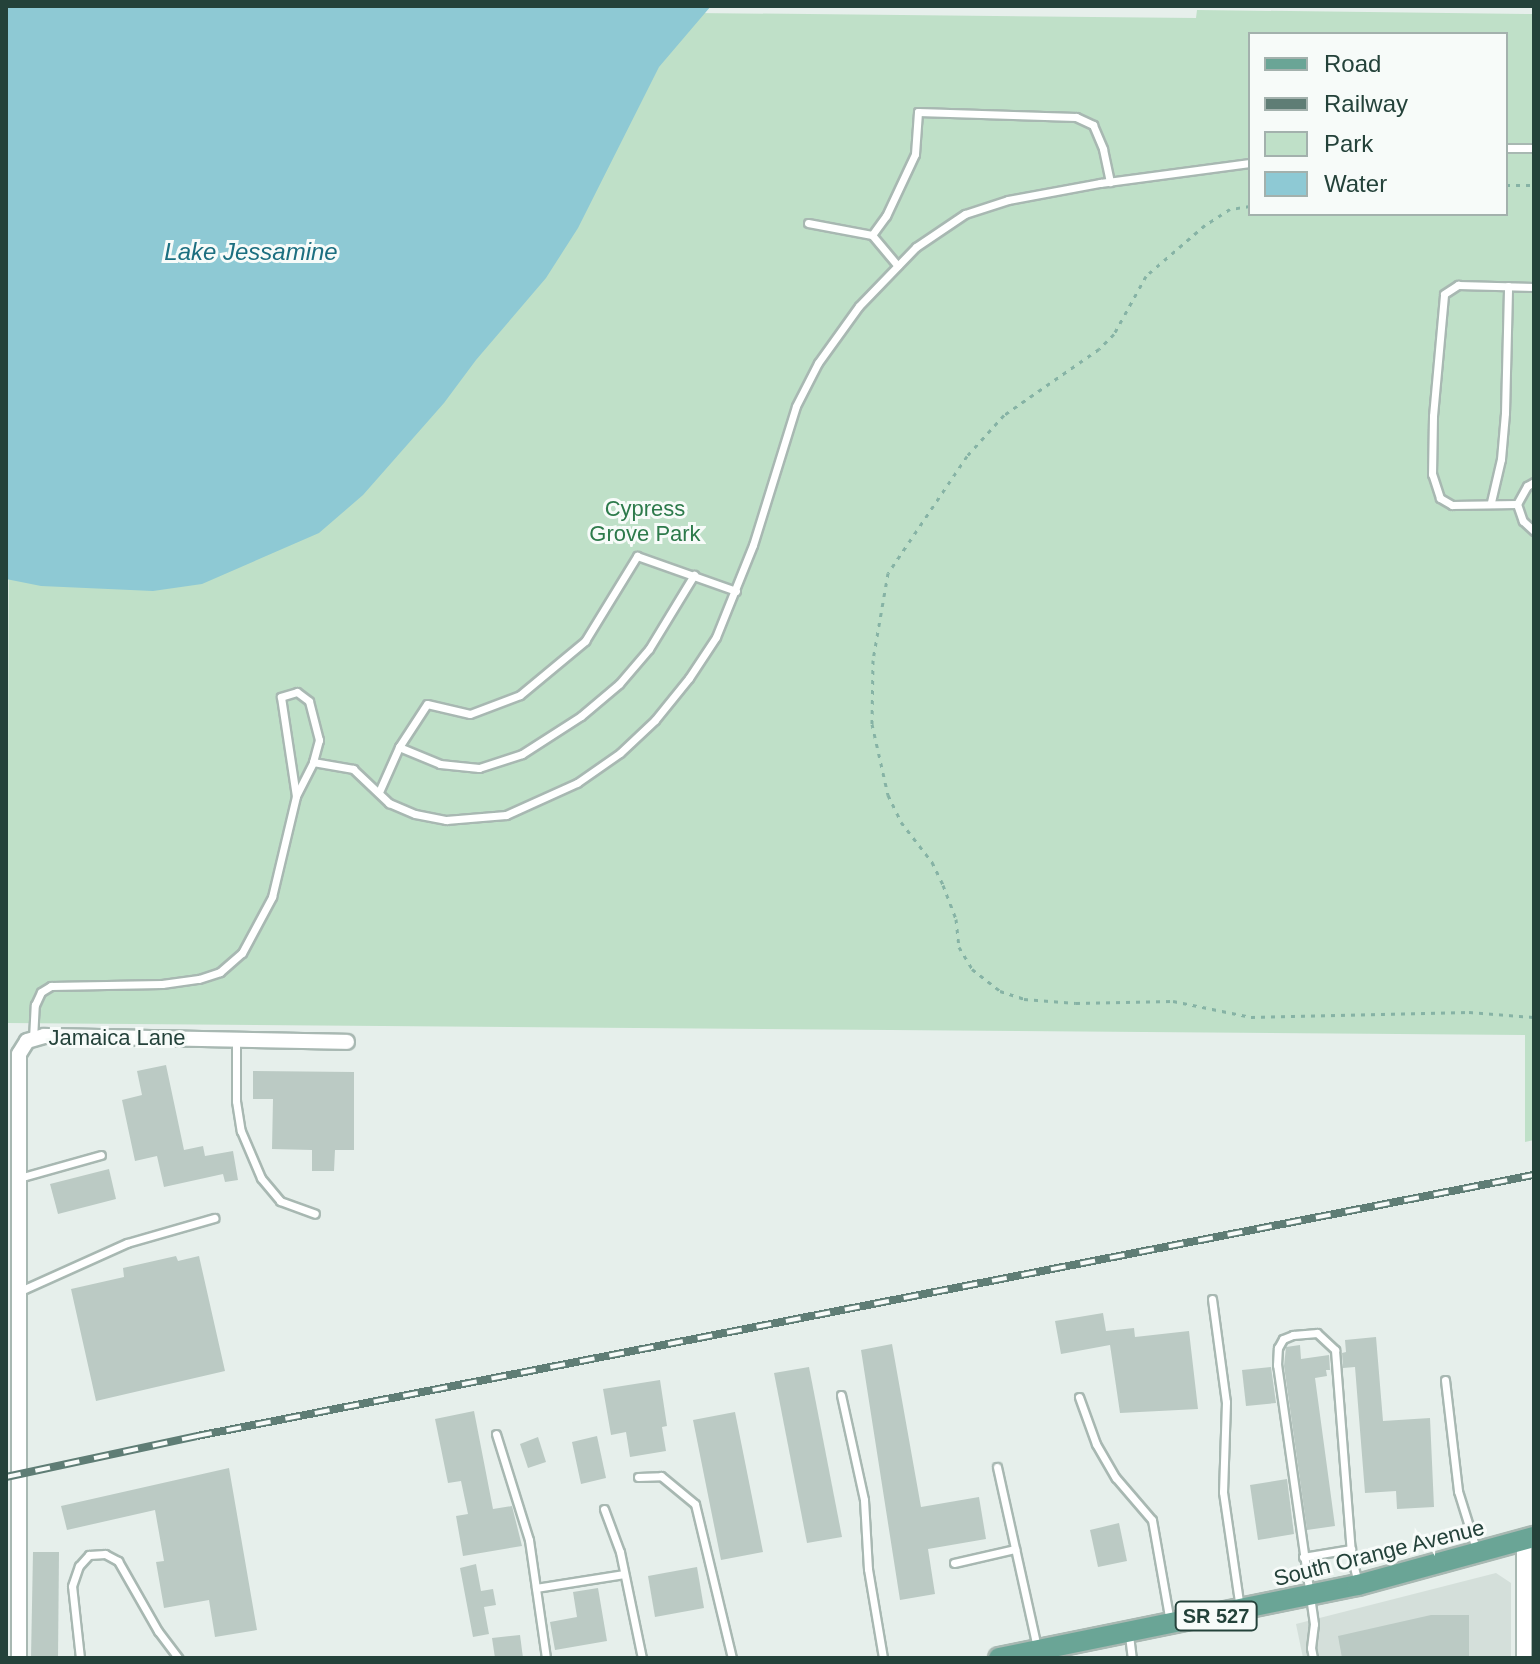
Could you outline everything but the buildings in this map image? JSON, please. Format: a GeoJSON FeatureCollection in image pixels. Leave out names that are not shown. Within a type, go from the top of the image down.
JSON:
{"type":"FeatureCollection","features":[{"type":"Feature","properties":{"kind":"main road","name":"South Orange Avenue"},"geometry":{"type":"LineString","coordinates":[[999,1658],[1046,1652],[1310,1596],[1529,1539]]}},
{"type":"Feature","properties":{"kind":"street","name":"Jamaica Lane"},"geometry":{"type":"LineString","coordinates":[[19,1658],[16,1178],[19,1054],[27,1041],[44,1036],[347,1042]]}},
{"type":"Feature","properties":{"kind":"street"},"geometry":{"type":"LineString","coordinates":[[1524,1658],[1529,1539]]}},
{"type":"Feature","properties":{"kind":"lane"},"geometry":{"type":"LineString","coordinates":[[872,235],[886,216],[915,154],[918,112],[1076,117],[1093,125],[1103,149],[1110,182]]}},
{"type":"Feature","properties":{"kind":"lane"},"geometry":{"type":"LineString","coordinates":[[1508,148],[1534,148]]}},
{"type":"Feature","properties":{"kind":"lane"},"geometry":{"type":"LineString","coordinates":[[313,762],[353,769],[389,803],[415,814],[472,820],[506,815],[577,783],[620,753],[655,720],[689,678],[716,637],[736,591],[796,406],[818,363],[859,306],[898,266],[940,228],[965,214],[1008,200],[1248,163]]}},
{"type":"Feature","properties":{"kind":"lane"},"geometry":{"type":"LineString","coordinates":[[808,223],[872,235],[898,266]]}},
{"type":"Feature","properties":{"kind":"lane"},"geometry":{"type":"LineString","coordinates":[[1517,504],[1452,505],[1440,498],[1432,474],[1433,416],[1444,294],[1458,285],[1534,287]]}},
{"type":"Feature","properties":{"kind":"lane"},"geometry":{"type":"LineString","coordinates":[[1491,502],[1501,459],[1505,413],[1508,286]]}},
{"type":"Feature","properties":{"kind":"lane"},"geometry":{"type":"LineString","coordinates":[[1534,482],[1527,486],[1517,504],[1523,521],[1534,531]]}},
{"type":"Feature","properties":{"kind":"lane"},"geometry":{"type":"LineString","coordinates":[[379,792],[399,747],[427,704],[470,714],[520,695],[585,641],[637,556],[736,591]]}},
{"type":"Feature","properties":{"kind":"lane"},"geometry":{"type":"LineString","coordinates":[[399,747],[440,764],[479,768],[522,754],[581,716],[619,684],[649,649],[694,575]]}},
{"type":"Feature","properties":{"kind":"lane"},"geometry":{"type":"LineString","coordinates":[[33,1039],[35,1005],[41,992],[51,986],[162,984],[199,979],[220,972],[242,953],[272,897],[296,796],[313,762],[319,740],[309,701],[297,692],[281,697],[296,796]]}},
{"type":"Feature","properties":{"kind":"lane"},"geometry":{"type":"LineString","coordinates":[[236,1040],[236,1101],[241,1131],[261,1178],[280,1201],[315,1214]]}},
{"type":"Feature","properties":{"kind":"lane"},"geometry":{"type":"LineString","coordinates":[[16,1178],[101,1155]]}},
{"type":"Feature","properties":{"kind":"lane"},"geometry":{"type":"LineString","coordinates":[[16,1292],[127,1243],[214,1218]]}},
{"type":"Feature","properties":{"kind":"lane"},"geometry":{"type":"LineString","coordinates":[[1212,1299],[1226,1402],[1222,1437],[1223,1492],[1240,1611]]}},
{"type":"Feature","properties":{"kind":"lane"},"geometry":{"type":"LineString","coordinates":[[1313,1658],[1310,1596],[1277,1365],[1278,1348],[1283,1339],[1293,1335],[1317,1333],[1335,1350],[1351,1549],[1358,1585]]}},
{"type":"Feature","properties":{"kind":"lane"},"geometry":{"type":"LineString","coordinates":[[1445,1380],[1458,1491],[1478,1554]]}},
{"type":"Feature","properties":{"kind":"lane"},"geometry":{"type":"LineString","coordinates":[[841,1395],[864,1500],[868,1569],[883,1658]]}},
{"type":"Feature","properties":{"kind":"lane"},"geometry":{"type":"LineString","coordinates":[[1079,1397],[1096,1444],[1116,1478],[1152,1520],[1171,1624]]}},
{"type":"Feature","properties":{"kind":"lane"},"geometry":{"type":"LineString","coordinates":[[496,1434],[529,1540],[546,1658]]}},
{"type":"Feature","properties":{"kind":"lane"},"geometry":{"type":"LineString","coordinates":[[997,1467],[1015,1549],[1046,1652]]}},
{"type":"Feature","properties":{"kind":"lane"},"geometry":{"type":"LineString","coordinates":[[638,1477],[661,1476],[695,1504],[732,1658]]}},
{"type":"Feature","properties":{"kind":"lane"},"geometry":{"type":"LineString","coordinates":[[604,1509],[624,1574],[642,1658]]}},
{"type":"Feature","properties":{"kind":"lane"},"geometry":{"type":"LineString","coordinates":[[954,1563],[1015,1549]]}},
{"type":"Feature","properties":{"kind":"lane"},"geometry":{"type":"LineString","coordinates":[[1303,1557],[1351,1549]]}},
{"type":"Feature","properties":{"kind":"lane"},"geometry":{"type":"LineString","coordinates":[[80,1658],[72,1586],[79,1566],[89,1555],[105,1554],[118,1561],[158,1631],[178,1658]]}},
{"type":"Feature","properties":{"kind":"lane"},"geometry":{"type":"LineString","coordinates":[[536,1588],[624,1574]]}},
{"type":"Feature","properties":{"kind":"lane"},"geometry":{"type":"LineString","coordinates":[[1128,1633],[1132,1658]]}},
{"type":"Feature","properties":{"kind":"path"},"geometry":{"type":"LineString","coordinates":[[1508,185],[1534,185]]}},
{"type":"Feature","properties":{"kind":"path"},"geometry":{"type":"LineString","coordinates":[[1248,206],[1230,209],[1205,225],[1146,276],[1114,334],[1099,349],[1004,415],[967,456],[888,573],[873,660],[872,724],[888,795],[901,822],[938,873],[956,919],[959,947],[972,969],[1000,991],[1024,999],[1076,1003],[1173,1001],[1251,1017],[1469,1012],[1534,1017]]}},
{"type":"Feature","properties":{"kind":"shaded area"},"geometry":{"type":"Polygon","coordinates":[[[1496,1573],[1511,1583],[1511,1658],[1303,1658],[1296,1624],[1496,1573]]]}},
{"type":"Feature","properties":{"kind":"green space","name":"Cypress Grove Park"},"geometry":{"type":"Polygon","coordinates":[[[11,6],[1196,18],[1197,10],[1534,14],[1534,1140],[1525,1142],[1525,1035],[7,1023],[11,6]]]}},
{"type":"Feature","properties":{"kind":"water","name":"Lake Jessamine"},"geometry":{"type":"Polygon","coordinates":[[[6,6],[711,6],[659,67],[578,228],[546,278],[444,403],[363,495],[319,533],[202,584],[153,591],[41,586],[6,579],[6,6]]]}},
{"type":"Feature","properties":{"kind":"railway"},"geometry":{"type":"LineString","coordinates":[[6,1477],[197,1436],[1534,1175]]}}]}
